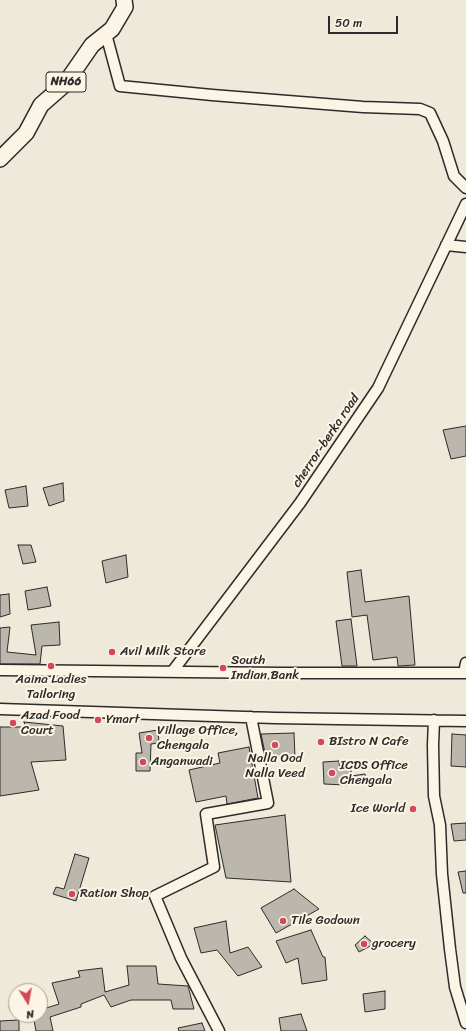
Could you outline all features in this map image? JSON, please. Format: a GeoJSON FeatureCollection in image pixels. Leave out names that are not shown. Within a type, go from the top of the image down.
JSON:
{"type":"FeatureCollection","features":[{"type":"Feature","properties":{"kind":"highway","name":"NH66"},"geometry":{"type":"LineString","coordinates":[[0,159],[26,133],[41,104],[65,84],[92,45],[112,29],[125,7],[124,0]]}},
{"type":"Feature","properties":{"kind":"street"},"geometry":{"type":"LineString","coordinates":[[106,34],[120,86],[363,107],[420,109],[430,113],[443,141],[454,176],[466,188]]}},
{"type":"Feature","properties":{"kind":"street","name":"cherror-berka road"},"geometry":{"type":"LineString","coordinates":[[172,672],[300,503],[378,388],[466,204]]}},
{"type":"Feature","properties":{"kind":"street"},"geometry":{"type":"LineString","coordinates":[[446,245],[466,247]]}},
{"type":"Feature","properties":{"kind":"street"},"geometry":{"type":"LineString","coordinates":[[0,670],[172,672],[465,669]]}},
{"type":"Feature","properties":{"kind":"street"},"geometry":{"type":"LineString","coordinates":[[0,709],[251,717],[466,721]]}},
{"type":"Feature","properties":{"kind":"street"},"geometry":{"type":"LineString","coordinates":[[219,1031],[181,958],[155,896],[214,867],[206,814],[268,803],[251,717]]}},
{"type":"Feature","properties":{"kind":"street"},"geometry":{"type":"LineString","coordinates":[[434,720],[434,796],[440,825],[442,874],[455,987],[466,1022]]}},
{"type":"Feature","properties":{"kind":"building"},"geometry":{"type":"Polygon","coordinates":[[[466,426],[466,456],[451,459],[443,430],[466,426]]]}},
{"type":"Feature","properties":{"kind":"building"},"geometry":{"type":"Polygon","coordinates":[[[63,483],[64,501],[49,506],[43,488],[63,483]]]}},
{"type":"Feature","properties":{"kind":"building"},"geometry":{"type":"Polygon","coordinates":[[[26,486],[28,506],[9,508],[5,490],[26,486]]]}},
{"type":"Feature","properties":{"kind":"building"},"geometry":{"type":"Polygon","coordinates":[[[18,545],[31,545],[36,562],[23,564],[18,545]]]}},
{"type":"Feature","properties":{"kind":"building"},"geometry":{"type":"Polygon","coordinates":[[[126,555],[128,577],[106,583],[102,561],[126,555]]]}},
{"type":"Feature","properties":{"kind":"building"},"geometry":{"type":"Polygon","coordinates":[[[361,570],[365,602],[409,596],[415,665],[398,666],[397,657],[373,660],[367,615],[352,617],[347,572],[361,570]]]}},
{"type":"Feature","properties":{"kind":"building"},"geometry":{"type":"Polygon","coordinates":[[[47,587],[51,606],[28,610],[25,591],[47,587]]]}},
{"type":"Feature","properties":{"kind":"building"},"geometry":{"type":"Polygon","coordinates":[[[9,594],[10,614],[0,617],[0,595],[9,594]]]}},
{"type":"Feature","properties":{"kind":"building"},"geometry":{"type":"Polygon","coordinates":[[[351,619],[357,666],[342,666],[336,621],[351,619]]]}},
{"type":"Feature","properties":{"kind":"building"},"geometry":{"type":"Polygon","coordinates":[[[59,622],[60,645],[42,646],[40,664],[0,664],[0,628],[10,627],[7,652],[36,655],[31,625],[59,622]]]}},
{"type":"Feature","properties":{"kind":"building"},"geometry":{"type":"Polygon","coordinates":[[[24,722],[63,726],[66,760],[31,762],[39,790],[0,796],[0,727],[26,727],[24,722]]]}},
{"type":"Feature","properties":{"kind":"building"},"geometry":{"type":"Polygon","coordinates":[[[158,730],[159,743],[151,744],[150,771],[136,771],[136,753],[142,753],[139,733],[158,730]]]}},
{"type":"Feature","properties":{"kind":"building"},"geometry":{"type":"Polygon","coordinates":[[[294,733],[295,757],[266,758],[261,734],[294,733]]]}},
{"type":"Feature","properties":{"kind":"building"},"geometry":{"type":"Polygon","coordinates":[[[452,734],[466,735],[466,767],[451,766],[452,734]]]}},
{"type":"Feature","properties":{"kind":"building"},"geometry":{"type":"Polygon","coordinates":[[[249,747],[258,798],[227,804],[226,796],[196,802],[189,770],[220,763],[218,753],[249,747]]]}},
{"type":"Feature","properties":{"kind":"building"},"geometry":{"type":"Polygon","coordinates":[[[339,761],[340,770],[351,768],[351,776],[365,774],[366,782],[346,785],[324,784],[323,762],[339,761]]]}},
{"type":"Feature","properties":{"kind":"building"},"geometry":{"type":"Polygon","coordinates":[[[285,815],[291,882],[226,878],[215,825],[285,815]]]}},
{"type":"Feature","properties":{"kind":"building"},"geometry":{"type":"Polygon","coordinates":[[[466,823],[466,840],[454,841],[451,824],[466,823]]]}},
{"type":"Feature","properties":{"kind":"building"},"geometry":{"type":"Polygon","coordinates":[[[75,854],[89,858],[76,901],[53,894],[56,887],[64,889],[75,854]]]}},
{"type":"Feature","properties":{"kind":"building"},"geometry":{"type":"Polygon","coordinates":[[[466,871],[466,893],[463,893],[458,872],[466,871]]]}},
{"type":"Feature","properties":{"kind":"building","name":"Tile Godown"},"geometry":{"type":"Polygon","coordinates":[[[294,889],[319,909],[276,933],[261,908],[294,889]]]}},
{"type":"Feature","properties":{"kind":"building"},"geometry":{"type":"Polygon","coordinates":[[[226,921],[230,953],[248,947],[262,967],[238,976],[217,950],[201,953],[194,928],[226,921]]]}},
{"type":"Feature","properties":{"kind":"building"},"geometry":{"type":"Polygon","coordinates":[[[311,930],[323,957],[325,957],[327,980],[302,984],[298,958],[286,963],[276,941],[311,930]]]}},
{"type":"Feature","properties":{"kind":"building","name":"grocery"},"geometry":{"type":"Polygon","coordinates":[[[365,936],[374,944],[359,952],[355,945],[365,936]]]}},
{"type":"Feature","properties":{"kind":"building"},"geometry":{"type":"Polygon","coordinates":[[[127,966],[156,966],[158,984],[188,986],[194,1009],[173,1009],[171,1000],[131,1000],[111,1007],[104,995],[81,1004],[81,1007],[50,1017],[53,1031],[36,1031],[34,1023],[48,1023],[48,1007],[59,1004],[52,983],[80,977],[78,971],[102,968],[105,992],[129,985],[127,966]]]}},
{"type":"Feature","properties":{"kind":"building"},"geometry":{"type":"Polygon","coordinates":[[[385,991],[385,1009],[365,1012],[363,994],[385,991]]]}},
{"type":"Feature","properties":{"kind":"building"},"geometry":{"type":"Polygon","coordinates":[[[301,1014],[307,1031],[281,1031],[279,1018],[301,1014]]]}},
{"type":"Feature","properties":{"kind":"building"},"geometry":{"type":"Polygon","coordinates":[[[0,1021],[8,1021],[8,1023],[19,1023],[19,1031],[0,1031],[0,1021]]]}},
{"type":"Feature","properties":{"kind":"building"},"geometry":{"type":"Polygon","coordinates":[[[202,1023],[205,1031],[179,1031],[178,1028],[202,1023]]]}},
{"type":"Feature","properties":{"kind":"place","name":"Avil Milk Store"},"geometry":{"type":"Point","coordinates":[112,652]}},
{"type":"Feature","properties":{"kind":"place","name":"Aaina Ladies Tailoring"},"geometry":{"type":"Point","coordinates":[51,666]}},
{"type":"Feature","properties":{"kind":"place","name":"South Indian Bank"},"geometry":{"type":"Point","coordinates":[223,668]}},
{"type":"Feature","properties":{"kind":"place","name":"Ymart"},"geometry":{"type":"Point","coordinates":[98,720]}},
{"type":"Feature","properties":{"kind":"place","name":"Azad Food Court"},"geometry":{"type":"Point","coordinates":[13,723]}},
{"type":"Feature","properties":{"kind":"place","name":"Village Office, Chengala"},"geometry":{"type":"Point","coordinates":[149,738]}},
{"type":"Feature","properties":{"kind":"place","name":"BIstro N Cafe"},"geometry":{"type":"Point","coordinates":[321,742]}},
{"type":"Feature","properties":{"kind":"place","name":"Nalla Ood Nalla Veed"},"geometry":{"type":"Point","coordinates":[275,745]}},
{"type":"Feature","properties":{"kind":"place","name":"Anganwadi"},"geometry":{"type":"Point","coordinates":[143,762]}},
{"type":"Feature","properties":{"kind":"place","name":"ICDS Office Chengala"},"geometry":{"type":"Point","coordinates":[332,773]}},
{"type":"Feature","properties":{"kind":"place","name":"Ice World"},"geometry":{"type":"Point","coordinates":[413,809]}},
{"type":"Feature","properties":{"kind":"place","name":"Ration Shop"},"geometry":{"type":"Point","coordinates":[72,894]}},
{"type":"Feature","properties":{"kind":"place","name":"Tile Godown"},"geometry":{"type":"Point","coordinates":[283,921]}},
{"type":"Feature","properties":{"kind":"place","name":"grocery"},"geometry":{"type":"Point","coordinates":[364,944]}}]}
